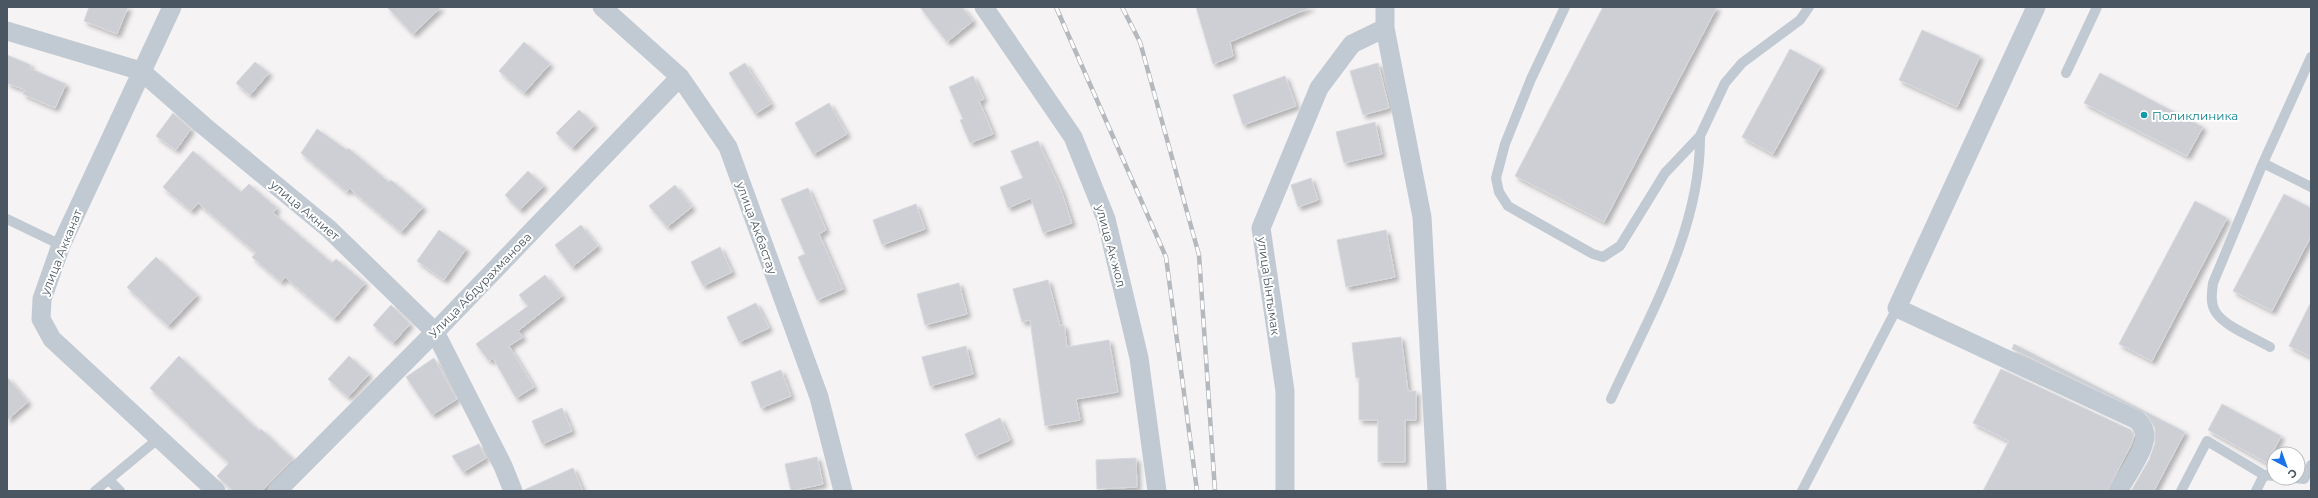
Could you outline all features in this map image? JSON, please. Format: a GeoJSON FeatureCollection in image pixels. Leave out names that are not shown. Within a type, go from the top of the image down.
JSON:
{"type":"FeatureCollection","features":[{"type":"Feature","properties":{"kind":"street","name":"улица Акканат"},"geometry":{"type":"LineString","coordinates":[[172,7],[61,245],[42,299],[41,319],[52,339],[216,491]]}},
{"type":"Feature","properties":{"kind":"street","name":"улица Акбастау"},"geometry":{"type":"LineString","coordinates":[[602,7],[680,77],[728,147],[819,397],[843,491]]}},
{"type":"Feature","properties":{"kind":"street","name":"улица Ак жол"},"geometry":{"type":"LineString","coordinates":[[984,7],[1073,136],[1106,219],[1140,358],[1157,491]]}},
{"type":"Feature","properties":{"kind":"street"},"geometry":{"type":"LineString","coordinates":[[1385,7],[1385,28],[1422,217],[1437,491]]}},
{"type":"Feature","properties":{"kind":"street"},"geometry":{"type":"LineString","coordinates":[[2036,7],[1897,308],[2137,420],[2143,426],[2146,435],[2138,456],[2118,491]]}},
{"type":"Feature","properties":{"kind":"street","name":"улица Ынтымак"},"geometry":{"type":"LineString","coordinates":[[1285,491],[1285,391],[1261,228],[1319,88],[1352,44],[1385,28]]}},
{"type":"Feature","properties":{"kind":"street","name":"улица Акниет"},"geometry":{"type":"LineString","coordinates":[[7,31],[142,71],[204,126],[329,229],[435,332],[503,466],[513,491]]}},
{"type":"Feature","properties":{"kind":"street","name":"Улица Абдурахманова"},"geometry":{"type":"LineString","coordinates":[[277,491],[435,332],[680,77]]}},
{"type":"Feature","properties":{"kind":"lane"},"geometry":{"type":"LineString","coordinates":[[1565,7],[1531,79],[1505,144],[1496,178],[1499,192],[1508,206],[1593,254],[1603,257],[1612,253],[1620,246],[1665,173],[1700,136],[1725,83],[1747,59],[1800,20],[1809,7]]}},
{"type":"Feature","properties":{"kind":"lane"},"geometry":{"type":"LineString","coordinates":[[2066,73],[2097,7]]}},
{"type":"Feature","properties":{"kind":"lane"},"geometry":{"type":"LineString","coordinates":[[2270,347],[2222,320],[2214,310],[2212,299],[2213,283],[2263,163],[2311,57]]}},
{"type":"Feature","properties":{"kind":"lane"},"geometry":{"type":"LineString","coordinates":[[1611,399],[1669,272],[1690,216],[1700,163],[1700,136]]}},
{"type":"Feature","properties":{"kind":"lane"},"geometry":{"type":"LineString","coordinates":[[2263,163],[2311,187]]}},
{"type":"Feature","properties":{"kind":"lane"},"geometry":{"type":"LineString","coordinates":[[7,219],[61,245]]}},
{"type":"Feature","properties":{"kind":"lane"},"geometry":{"type":"LineString","coordinates":[[1802,491],[1897,308]]}},
{"type":"Feature","properties":{"kind":"lane"},"geometry":{"type":"LineString","coordinates":[[95,491],[159,438]]}},
{"type":"Feature","properties":{"kind":"lane"},"geometry":{"type":"LineString","coordinates":[[2181,491],[2207,441],[2266,474]]}},
{"type":"Feature","properties":{"kind":"lane"},"geometry":{"type":"LineString","coordinates":[[2306,475],[2311,466]]}},
{"type":"Feature","properties":{"kind":"lane"},"geometry":{"type":"LineString","coordinates":[[2256,491],[2266,479]]}},
{"type":"Feature","properties":{"kind":"lane"},"geometry":{"type":"LineString","coordinates":[[109,480],[120,491]]}},
{"type":"Feature","properties":{"kind":"building"},"geometry":{"type":"Polygon","coordinates":[[[89,7],[128,7],[117,34],[84,21],[89,7]]]}},
{"type":"Feature","properties":{"kind":"building"},"geometry":{"type":"Polygon","coordinates":[[[387,7],[441,7],[413,34],[387,7]]]}},
{"type":"Feature","properties":{"kind":"building"},"geometry":{"type":"Polygon","coordinates":[[[920,7],[962,7],[973,21],[947,42],[920,7]]]}},
{"type":"Feature","properties":{"kind":"building"},"geometry":{"type":"Polygon","coordinates":[[[1196,7],[1311,7],[1230,42],[1233,56],[1213,64],[1196,7]]]}},
{"type":"Feature","properties":{"kind":"building"},"geometry":{"type":"Polygon","coordinates":[[[1603,7],[1717,7],[1604,222],[1515,176],[1603,7]]]}},
{"type":"Feature","properties":{"kind":"building"},"geometry":{"type":"Polygon","coordinates":[[[1922,30],[1980,56],[1957,107],[1899,80],[1922,30]]]}},
{"type":"Feature","properties":{"kind":"building"},"geometry":{"type":"Polygon","coordinates":[[[524,42],[550,64],[524,93],[499,71],[524,42]]]}},
{"type":"Feature","properties":{"kind":"building"},"geometry":{"type":"Polygon","coordinates":[[[1790,49],[1821,66],[1773,154],[1742,137],[1790,49]]]}},
{"type":"Feature","properties":{"kind":"building"},"geometry":{"type":"Polygon","coordinates":[[[7,55],[31,65],[29,68],[66,84],[55,108],[23,94],[25,90],[7,83],[7,55]]]}},
{"type":"Feature","properties":{"kind":"building"},"geometry":{"type":"Polygon","coordinates":[[[255,62],[269,73],[250,95],[236,83],[255,62]]]}},
{"type":"Feature","properties":{"kind":"building"},"geometry":{"type":"Polygon","coordinates":[[[745,63],[771,104],[755,114],[729,73],[745,63]]]}},
{"type":"Feature","properties":{"kind":"building"},"geometry":{"type":"Polygon","coordinates":[[[1378,63],[1389,108],[1363,115],[1350,71],[1378,63]]]}},
{"type":"Feature","properties":{"kind":"building","name":"Поликлиника"},"geometry":{"type":"Polygon","coordinates":[[[2100,73],[2203,127],[2187,156],[2084,103],[2100,73]]]}},
{"type":"Feature","properties":{"kind":"building"},"geometry":{"type":"Polygon","coordinates":[[[973,76],[984,99],[979,101],[993,134],[970,143],[960,120],[963,119],[949,87],[973,76]]]}},
{"type":"Feature","properties":{"kind":"building"},"geometry":{"type":"Polygon","coordinates":[[[1285,76],[1296,106],[1243,125],[1233,95],[1285,76]]]}},
{"type":"Feature","properties":{"kind":"building"},"geometry":{"type":"Polygon","coordinates":[[[829,103],[847,134],[813,154],[795,123],[829,103]]]}},
{"type":"Feature","properties":{"kind":"building"},"geometry":{"type":"Polygon","coordinates":[[[579,110],[594,125],[572,148],[556,133],[579,110]]]}},
{"type":"Feature","properties":{"kind":"building"},"geometry":{"type":"Polygon","coordinates":[[[173,113],[191,129],[176,150],[156,136],[173,113]]]}},
{"type":"Feature","properties":{"kind":"building"},"geometry":{"type":"Polygon","coordinates":[[[1375,122],[1382,154],[1344,163],[1336,132],[1375,122]]]}},
{"type":"Feature","properties":{"kind":"building"},"geometry":{"type":"Polygon","coordinates":[[[317,129],[347,150],[348,148],[389,182],[391,180],[423,207],[401,232],[349,188],[347,192],[301,153],[317,129]]]}},
{"type":"Feature","properties":{"kind":"building"},"geometry":{"type":"Polygon","coordinates":[[[1038,141],[1061,190],[1072,223],[1043,233],[1031,198],[1008,208],[1000,187],[1023,178],[1011,151],[1038,141]]]}},
{"type":"Feature","properties":{"kind":"building"},"geometry":{"type":"Polygon","coordinates":[[[193,151],[241,192],[249,184],[277,208],[273,213],[332,263],[336,259],[365,283],[334,319],[285,277],[281,282],[252,257],[256,253],[198,203],[191,211],[163,187],[193,151]]]}},
{"type":"Feature","properties":{"kind":"building"},"geometry":{"type":"Polygon","coordinates":[[[528,171],[544,186],[520,210],[505,195],[528,171]]]}},
{"type":"Feature","properties":{"kind":"building"},"geometry":{"type":"Polygon","coordinates":[[[1311,178],[1318,200],[1298,207],[1291,185],[1311,178]]]}},
{"type":"Feature","properties":{"kind":"building"},"geometry":{"type":"Polygon","coordinates":[[[675,185],[692,207],[667,227],[649,206],[675,185]]]}},
{"type":"Feature","properties":{"kind":"building"},"geometry":{"type":"Polygon","coordinates":[[[808,188],[826,230],[819,234],[843,289],[817,300],[798,257],[805,254],[781,199],[808,188]]]}},
{"type":"Feature","properties":{"kind":"building"},"geometry":{"type":"Polygon","coordinates":[[[2284,194],[2311,208],[2311,236],[2272,311],[2233,291],[2284,194]]]}},
{"type":"Feature","properties":{"kind":"building"},"geometry":{"type":"Polygon","coordinates":[[[2195,201],[2227,218],[2152,361],[2119,344],[2195,201]]]}},
{"type":"Feature","properties":{"kind":"building"},"geometry":{"type":"Polygon","coordinates":[[[916,204],[925,229],[882,245],[873,220],[916,204]]]}},
{"type":"Feature","properties":{"kind":"building"},"geometry":{"type":"Polygon","coordinates":[[[581,225],[598,246],[572,267],[555,245],[581,225]]]}},
{"type":"Feature","properties":{"kind":"building"},"geometry":{"type":"Polygon","coordinates":[[[439,230],[466,249],[444,280],[417,261],[439,230]]]}},
{"type":"Feature","properties":{"kind":"building"},"geometry":{"type":"Polygon","coordinates":[[[1386,230],[1395,277],[1346,287],[1337,240],[1386,230]]]}},
{"type":"Feature","properties":{"kind":"building"},"geometry":{"type":"Polygon","coordinates":[[[720,247],[732,272],[703,286],[691,262],[720,247]]]}},
{"type":"Feature","properties":{"kind":"building"},"geometry":{"type":"Polygon","coordinates":[[[156,257],[197,295],[168,326],[127,287],[156,257]]]}},
{"type":"Feature","properties":{"kind":"building"},"geometry":{"type":"Polygon","coordinates":[[[545,275],[562,296],[518,331],[523,337],[509,346],[534,387],[516,398],[493,358],[489,361],[476,344],[528,306],[519,295],[545,275]]]}},
{"type":"Feature","properties":{"kind":"building"},"geometry":{"type":"Polygon","coordinates":[[[1048,280],[1060,326],[1064,325],[1067,347],[1109,340],[1118,392],[1076,399],[1080,420],[1045,426],[1030,320],[1022,322],[1013,289],[1048,280]]]}},
{"type":"Feature","properties":{"kind":"building"},"geometry":{"type":"Polygon","coordinates":[[[959,283],[967,314],[925,325],[917,294],[959,283]]]}},
{"type":"Feature","properties":{"kind":"building"},"geometry":{"type":"Polygon","coordinates":[[[2311,302],[2311,357],[2289,346],[2311,302]]]}},
{"type":"Feature","properties":{"kind":"building"},"geometry":{"type":"Polygon","coordinates":[[[756,303],[769,328],[739,342],[727,317],[756,303]]]}},
{"type":"Feature","properties":{"kind":"building"},"geometry":{"type":"Polygon","coordinates":[[[391,305],[410,324],[393,343],[373,325],[391,305]]]}},
{"type":"Feature","properties":{"kind":"building"},"geometry":{"type":"Polygon","coordinates":[[[1401,337],[1408,391],[1416,391],[1416,420],[1405,420],[1405,462],[1378,462],[1378,420],[1359,420],[1359,377],[1356,378],[1352,343],[1401,337]]]}},
{"type":"Feature","properties":{"kind":"building"},"geometry":{"type":"Polygon","coordinates":[[[2014,344],[2185,432],[2154,491],[2131,491],[2149,460],[2155,443],[2155,428],[2146,414],[2012,349],[2014,344]]]}},
{"type":"Feature","properties":{"kind":"building"},"geometry":{"type":"Polygon","coordinates":[[[966,346],[973,374],[930,386],[922,357],[966,346]]]}},
{"type":"Feature","properties":{"kind":"building"},"geometry":{"type":"Polygon","coordinates":[[[179,356],[259,431],[261,429],[293,459],[262,491],[233,491],[217,476],[229,463],[150,388],[179,356]]]}},
{"type":"Feature","properties":{"kind":"building"},"geometry":{"type":"Polygon","coordinates":[[[349,356],[369,374],[348,397],[328,379],[349,356]]]}},
{"type":"Feature","properties":{"kind":"building"},"geometry":{"type":"Polygon","coordinates":[[[434,358],[457,399],[432,415],[406,377],[434,358]]]}},
{"type":"Feature","properties":{"kind":"building"},"geometry":{"type":"Polygon","coordinates":[[[2001,369],[2131,430],[2134,435],[2132,443],[2107,491],[1983,491],[2009,441],[1973,423],[2001,369]]]}},
{"type":"Feature","properties":{"kind":"building"},"geometry":{"type":"Polygon","coordinates":[[[781,370],[791,396],[761,408],[751,382],[781,370]]]}},
{"type":"Feature","properties":{"kind":"building"},"geometry":{"type":"Polygon","coordinates":[[[7,377],[28,402],[7,420],[7,377]]]}},
{"type":"Feature","properties":{"kind":"building"},"geometry":{"type":"Polygon","coordinates":[[[2222,404],[2281,436],[2276,446],[2266,446],[2266,462],[2208,430],[2222,404]]]}},
{"type":"Feature","properties":{"kind":"building"},"geometry":{"type":"Polygon","coordinates":[[[562,408],[572,431],[542,444],[532,421],[562,408]]]}},
{"type":"Feature","properties":{"kind":"building"},"geometry":{"type":"Polygon","coordinates":[[[1000,418],[1010,440],[975,456],[965,434],[1000,418]]]}},
{"type":"Feature","properties":{"kind":"building"},"geometry":{"type":"Polygon","coordinates":[[[479,444],[486,458],[463,472],[452,456],[479,444]]]}},
{"type":"Feature","properties":{"kind":"building"},"geometry":{"type":"Polygon","coordinates":[[[817,457],[823,484],[791,491],[785,464],[817,457]]]}},
{"type":"Feature","properties":{"kind":"building"},"geometry":{"type":"Polygon","coordinates":[[[1136,458],[1137,487],[1097,489],[1096,460],[1136,458]]]}},
{"type":"Feature","properties":{"kind":"building"},"geometry":{"type":"Polygon","coordinates":[[[573,468],[583,491],[524,491],[524,490],[573,468]]]}},
{"type":"Feature","properties":{"kind":"railway"},"geometry":{"type":"LineString","coordinates":[[1056,7],[1166,257],[1197,491]]}},
{"type":"Feature","properties":{"kind":"railway"},"geometry":{"type":"LineString","coordinates":[[1122,7],[1140,42],[1199,255],[1215,491]]}},
{"type":"Feature","properties":{"kind":"place","name":"Поликлиника"},"geometry":{"type":"Point","coordinates":[2144,115]}}]}
